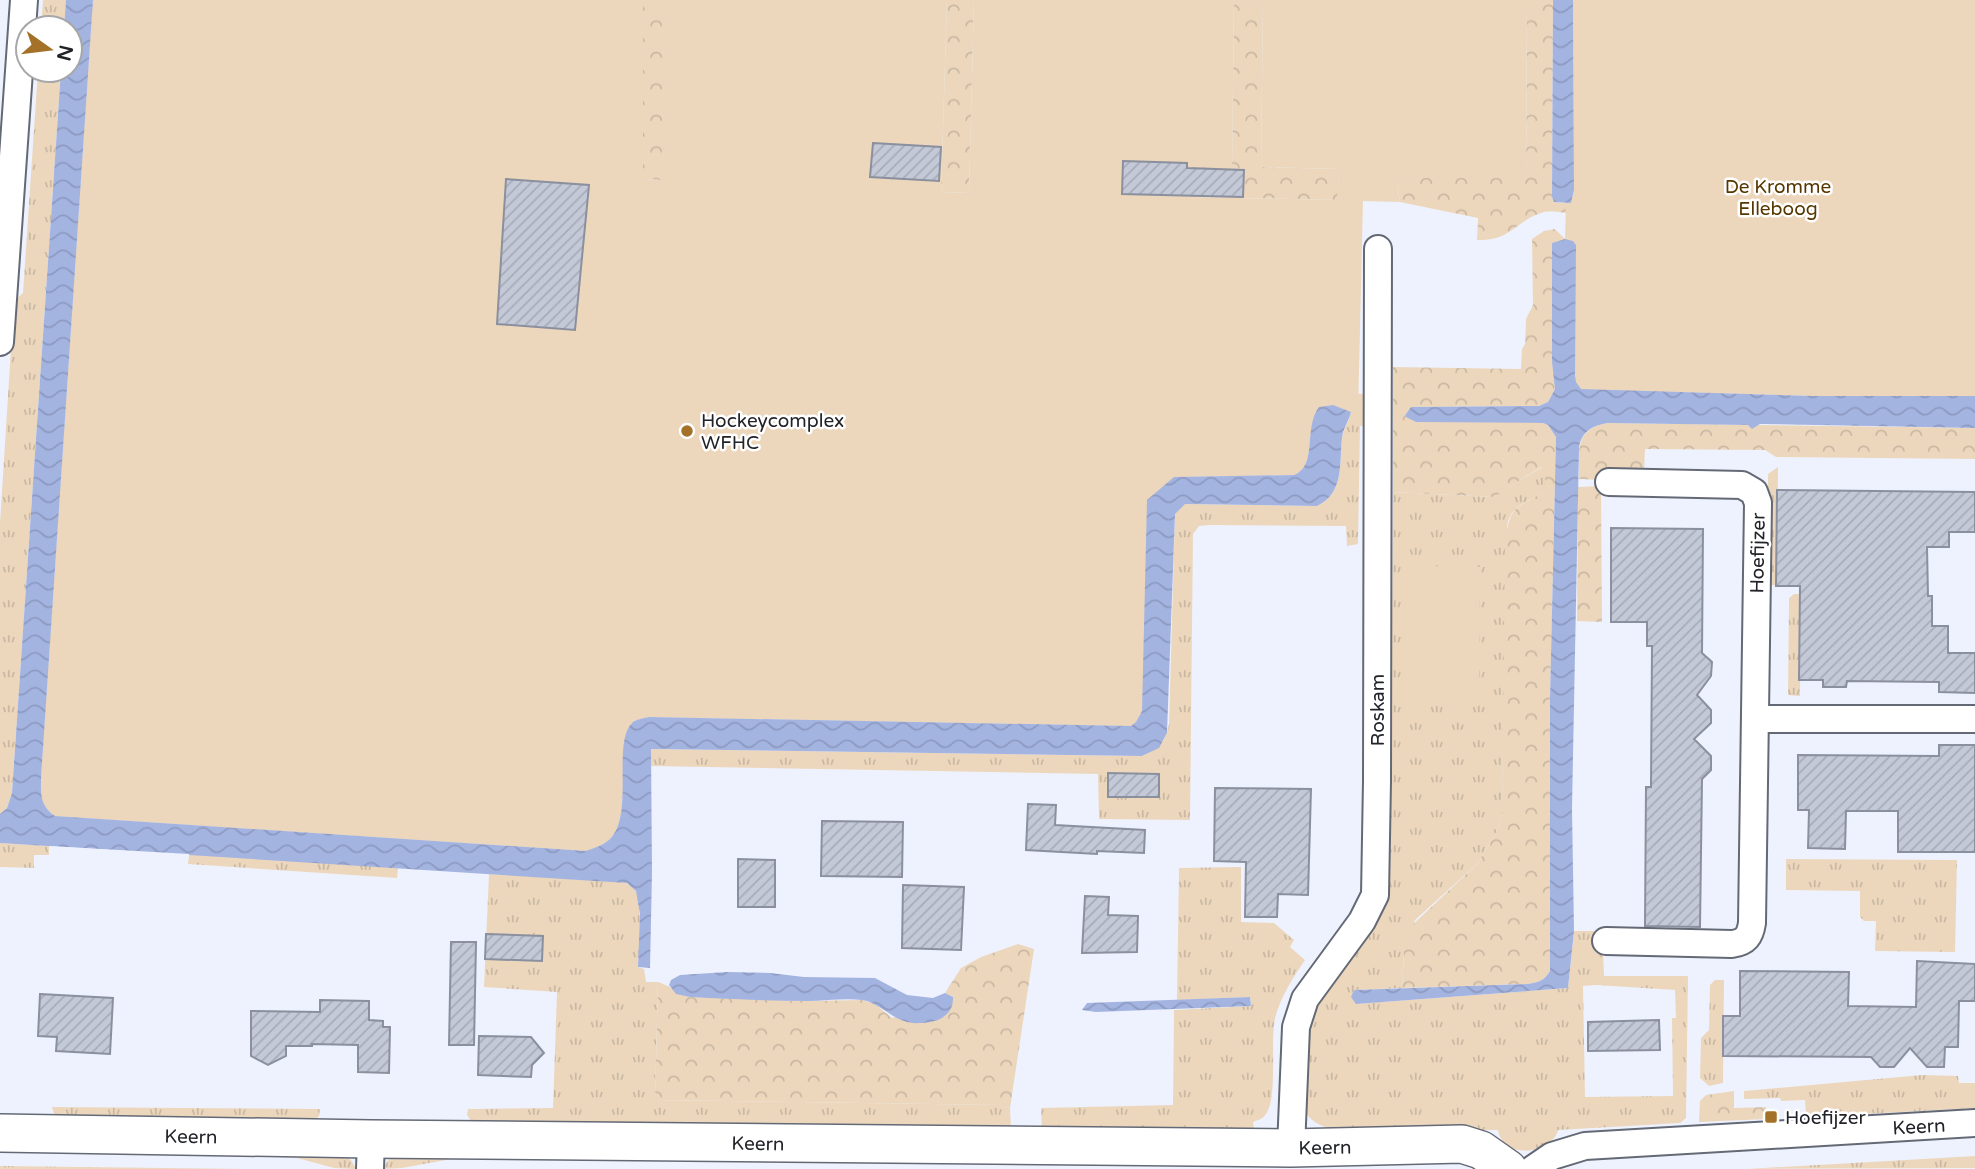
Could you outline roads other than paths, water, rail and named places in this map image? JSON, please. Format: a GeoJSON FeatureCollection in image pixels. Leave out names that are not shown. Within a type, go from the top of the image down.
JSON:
{"type":"FeatureCollection","features":[{"type":"Feature","properties":{"kind":"street"},"geometry":{"type":"LineString","coordinates":[[0,342],[24,0]]}},
{"type":"Feature","properties":{"kind":"street","name":"Roskam"},"geometry":{"type":"LineString","coordinates":[[1291,1148],[1296,1027],[1300,1013],[1305,999],[1362,921],[1375,895],[1378,249]]}},
{"type":"Feature","properties":{"kind":"street","name":"Hoefijzer"},"geometry":{"type":"LineString","coordinates":[[1606,941],[1732,944],[1742,943],[1750,934],[1758,503],[1754,492],[1742,485],[1609,482]]}},
{"type":"Feature","properties":{"kind":"street"},"geometry":{"type":"LineString","coordinates":[[1755,719],[1975,719]]}},
{"type":"Feature","properties":{"kind":"street","name":"Keern"},"geometry":{"type":"LineString","coordinates":[[1533,1169],[1552,1156],[1585,1146],[1975,1123]]}},
{"type":"Feature","properties":{"kind":"street","name":"Keern"},"geometry":{"type":"LineString","coordinates":[[0,1133],[371,1154],[1291,1148],[1462,1144],[1481,1150],[1508,1169]]}},
{"type":"Feature","properties":{"kind":"water"},"geometry":{"type":"Polygon","coordinates":[[[66,0],[93,0],[41,778],[42,800],[55,816],[586,851],[608,841],[617,828],[621,813],[627,731],[633,722],[643,718],[1131,726],[1142,711],[1147,500],[1174,477],[1294,475],[1306,464],[1314,416],[1319,407],[1333,405],[1351,412],[1343,434],[1336,485],[1326,500],[1317,506],[1185,504],[1175,514],[1167,733],[1159,748],[1142,756],[651,749],[650,968],[638,967],[640,914],[636,891],[627,883],[0,843],[0,814],[7,808],[12,793],[60,84],[84,84],[84,14],[65,14],[66,0]]]}},
{"type":"Feature","properties":{"kind":"water"},"geometry":{"type":"Polygon","coordinates":[[[1553,0],[1573,0],[1574,190],[1571,203],[1554,202],[1552,197],[1553,0]]]}},
{"type":"Feature","properties":{"kind":"water"},"geometry":{"type":"Polygon","coordinates":[[[1565,239],[1576,245],[1575,376],[1581,389],[1815,396],[1975,396],[1975,428],[1760,424],[1752,429],[1748,425],[1608,423],[1589,430],[1582,438],[1579,448],[1572,808],[1574,931],[1568,988],[1356,1004],[1351,997],[1354,990],[1528,984],[1541,981],[1550,971],[1550,699],[1556,437],[1548,425],[1543,423],[1416,422],[1406,417],[1406,414],[1411,407],[1539,406],[1548,402],[1555,389],[1552,362],[1552,243],[1565,239]]]}},
{"type":"Feature","properties":{"kind":"water"},"geometry":{"type":"Polygon","coordinates":[[[727,972],[875,978],[907,995],[933,998],[945,993],[953,997],[953,1004],[947,1014],[938,1020],[911,1023],[862,1000],[778,1001],[690,997],[676,994],[669,985],[671,980],[680,975],[727,972]]]}},
{"type":"Feature","properties":{"kind":"water"},"geometry":{"type":"Polygon","coordinates":[[[1250,997],[1251,1006],[1096,1012],[1082,1010],[1087,1003],[1250,997]]]}},
{"type":"Feature","properties":{"kind":"place","name":"Hockeycomplex WFHC"},"geometry":{"type":"Point","coordinates":[687,431]}},
{"type":"Feature","properties":{"kind":"place","name":"Hoefijzer"},"geometry":{"type":"Point","coordinates":[1771,1117]}},
{"type":"Feature","properties":{"kind":"park label","name":"De Kromme Elleboog"},"geometry":{"type":"Point","coordinates":[1778,197]}}]}
